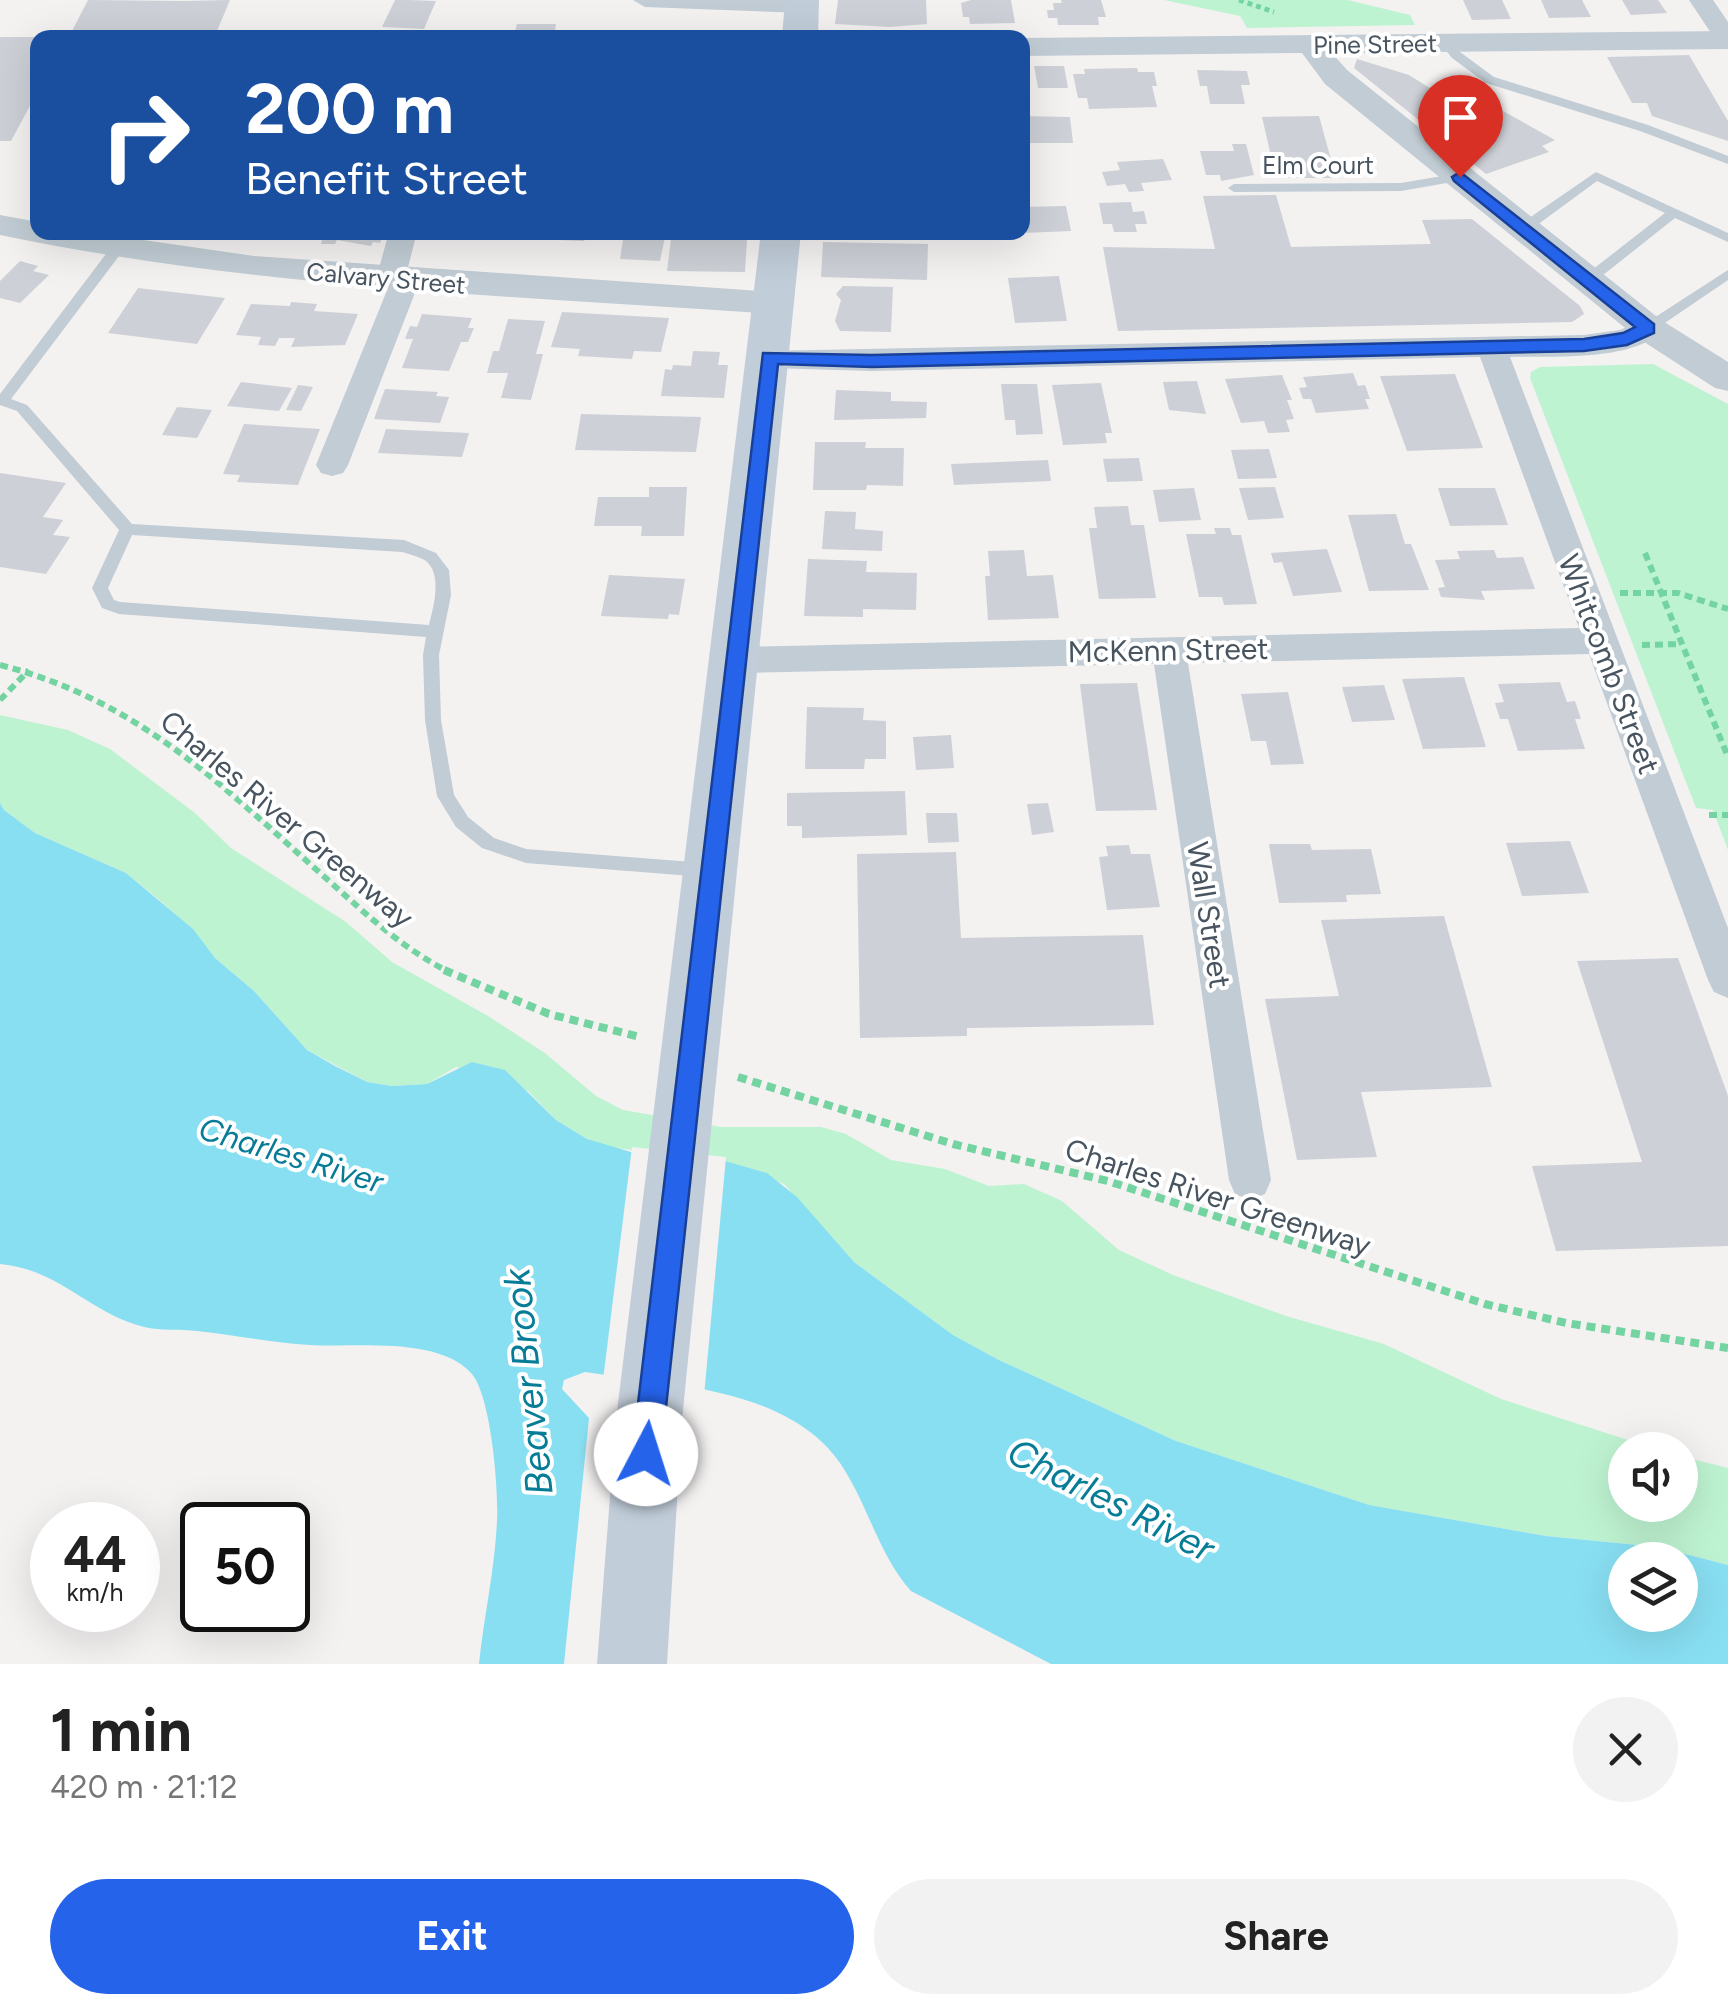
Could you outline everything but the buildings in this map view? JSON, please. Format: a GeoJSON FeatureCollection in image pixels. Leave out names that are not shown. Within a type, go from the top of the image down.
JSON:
{"type":"FeatureCollection","features":[{"type":"Feature","properties":{"kind":"main road"},"geometry":{"type":"LineString","coordinates":[[632,1664],[649,1420],[704,1082],[711,870],[780,240]]}},
{"type":"Feature","properties":{"kind":"street"},"geometry":{"type":"LineString","coordinates":[[645,0],[801,14]]}},
{"type":"Feature","properties":{"kind":"street"},"geometry":{"type":"LineString","coordinates":[[1701,0],[1728,40]]}},
{"type":"Feature","properties":{"kind":"street","name":"Pine Street"},"geometry":{"type":"LineString","coordinates":[[1030,47],[1728,40]]}},
{"type":"Feature","properties":{"kind":"street"},"geometry":{"type":"LineString","coordinates":[[1314,44],[1320,59],[1336,76],[1460,177],[1648,328],[1728,378]]}},
{"type":"Feature","properties":{"kind":"street","name":"Calvary Street"},"geometry":{"type":"LineString","coordinates":[[0,225],[30,231]]}},
{"type":"Feature","properties":{"kind":"street","name":"Calvary Street"},"geometry":{"type":"LineString","coordinates":[[73,240],[218,263],[398,280],[775,303]]}},
{"type":"Feature","properties":{"kind":"street"},"geometry":{"type":"LineString","coordinates":[[332,465],[398,280],[402,240]]}},
{"type":"Feature","properties":{"kind":"street"},"geometry":{"type":"LineString","coordinates":[[770,358],[862,361],[1491,347],[1609,342],[1648,328]]}},
{"type":"Feature","properties":{"kind":"street","name":"Whitcomb Street"},"geometry":{"type":"LineString","coordinates":[[1491,347],[1728,980]]}},
{"type":"Feature","properties":{"kind":"street","name":"McKenn Street"},"geometry":{"type":"LineString","coordinates":[[735,660],[1601,641]]}},
{"type":"Feature","properties":{"kind":"street","name":"Wall Street"},"geometry":{"type":"LineString","coordinates":[[1168,650],[1250,1180]]}},
{"type":"Feature","properties":{"kind":"lane"},"geometry":{"type":"LineString","coordinates":[[1446,43],[1456,56],[1490,80],[1629,123],[1728,160]]}},
{"type":"Feature","properties":{"kind":"lane"},"geometry":{"type":"LineString","coordinates":[[1524,228],[1596,176],[1728,238]]}},
{"type":"Feature","properties":{"kind":"lane","name":"Elm Court"},"geometry":{"type":"LineString","coordinates":[[1234,188],[1402,187],[1460,177]]}},
{"type":"Feature","properties":{"kind":"lane"},"geometry":{"type":"LineString","coordinates":[[1588,280],[1673,213]]}},
{"type":"Feature","properties":{"kind":"lane"},"geometry":{"type":"LineString","coordinates":[[117,249],[2,400],[22,408],[56,443],[127,529],[147,534],[404,546],[431,557],[441,570],[443,596],[431,656],[433,720],[442,776],[452,808],[475,834],[506,851],[526,856],[711,870]]}},
{"type":"Feature","properties":{"kind":"lane"},"geometry":{"type":"LineString","coordinates":[[1648,328],[1728,274]]}},
{"type":"Feature","properties":{"kind":"lane"},"geometry":{"type":"LineString","coordinates":[[127,529],[100,588],[108,604],[119,608],[436,632]]}},
{"type":"Feature","properties":{"kind":"path"},"geometry":{"type":"LineString","coordinates":[[1645,553],[1728,757]]}},
{"type":"Feature","properties":{"kind":"path"},"geometry":{"type":"LineString","coordinates":[[1614,603],[1610,594],[1661,592],[1684,594],[1728,609]]}},
{"type":"Feature","properties":{"kind":"path","name":"Charles River Greenway"},"geometry":{"type":"LineString","coordinates":[[0,665],[29,670],[106,700],[188,760],[405,948],[540,1013],[589,1028],[654,1040]]}},
{"type":"Feature","properties":{"kind":"path"},"geometry":{"type":"LineString","coordinates":[[0,700],[29,670]]}},
{"type":"Feature","properties":{"kind":"path","name":"Charles River Greenway"},"geometry":{"type":"LineString","coordinates":[[704,1082],[760,1082],[953,1144],[1108,1181],[1484,1304],[1566,1323],[1728,1348]]}},
{"type":"Feature","properties":{"kind":"green space"},"geometry":{"type":"Polygon","coordinates":[[[1164,0],[1348,0],[1410,15],[1415,25],[1247,28],[1240,16],[1164,0]]]}},
{"type":"Feature","properties":{"kind":"green space"},"geometry":{"type":"Polygon","coordinates":[[[1653,364],[1728,404],[1728,850],[1713,810],[1696,808],[1530,378],[1531,372],[1540,367],[1653,364]]]}},
{"type":"Feature","properties":{"kind":"green space"},"geometry":{"type":"Polygon","coordinates":[[[0,715],[68,730],[110,749],[195,813],[231,848],[346,922],[392,962],[488,1016],[545,1053],[596,1096],[623,1110],[721,1127],[821,1127],[846,1134],[891,1160],[945,1169],[989,1186],[1024,1184],[1062,1201],[1119,1250],[1173,1275],[1286,1316],[1384,1344],[1501,1399],[1608,1434],[1608,1522],[1698,1522],[1698,1460],[1728,1468],[1728,1565],[1698,1557],[1698,1542],[1608,1542],[1546,1536],[1368,1505],[1176,1441],[953,1335],[854,1262],[784,1184],[725,1161],[607,1147],[556,1120],[528,1091],[456,1067],[427,1084],[392,1086],[367,1082],[307,1050],[254,991],[215,958],[192,929],[126,873],[35,833],[0,803],[0,715]]]}},
{"type":"Feature","properties":{"kind":"water"},"geometry":{"type":"Polygon","coordinates":[[[0,803],[35,833],[126,873],[193,929],[215,958],[254,991],[307,1050],[335,1066],[367,1082],[392,1086],[427,1084],[472,1062],[505,1070],[556,1120],[587,1139],[631,1152],[725,1161],[767,1173],[797,1197],[854,1262],[953,1335],[1176,1441],[1369,1505],[1546,1536],[1608,1542],[1608,1632],[1698,1632],[1698,1557],[1728,1565],[1728,1664],[1051,1664],[911,1591],[890,1561],[840,1463],[817,1438],[789,1419],[724,1394],[585,1372],[564,1380],[562,1389],[589,1418],[564,1664],[479,1664],[497,1507],[489,1421],[471,1373],[438,1353],[417,1349],[296,1344],[144,1327],[21,1268],[0,1264],[0,803]]]}},
{"type":"Feature","properties":{"kind":"pier"},"geometry":{"type":"Polygon","coordinates":[[[632,1147],[726,1157],[704,1396],[603,1380],[632,1147]]]}},
{"type":"Feature","properties":{"kind":"route"},"geometry":{"type":"LineString","coordinates":[[646,1454],[770,358],[872,361],[1584,345],[1627,339],[1648,328],[1460,177]]}},
{"type":"Feature","properties":{"kind":"water label","name":"Charles River"},"geometry":{"type":"Point","coordinates":[291,1155]}},
{"type":"Feature","properties":{"kind":"water label","name":"Beaver Brook"},"geometry":{"type":"Point","coordinates":[528,1382]}},
{"type":"Feature","properties":{"kind":"water label","name":"Charles River"},"geometry":{"type":"Point","coordinates":[1111,1500]}}]}
